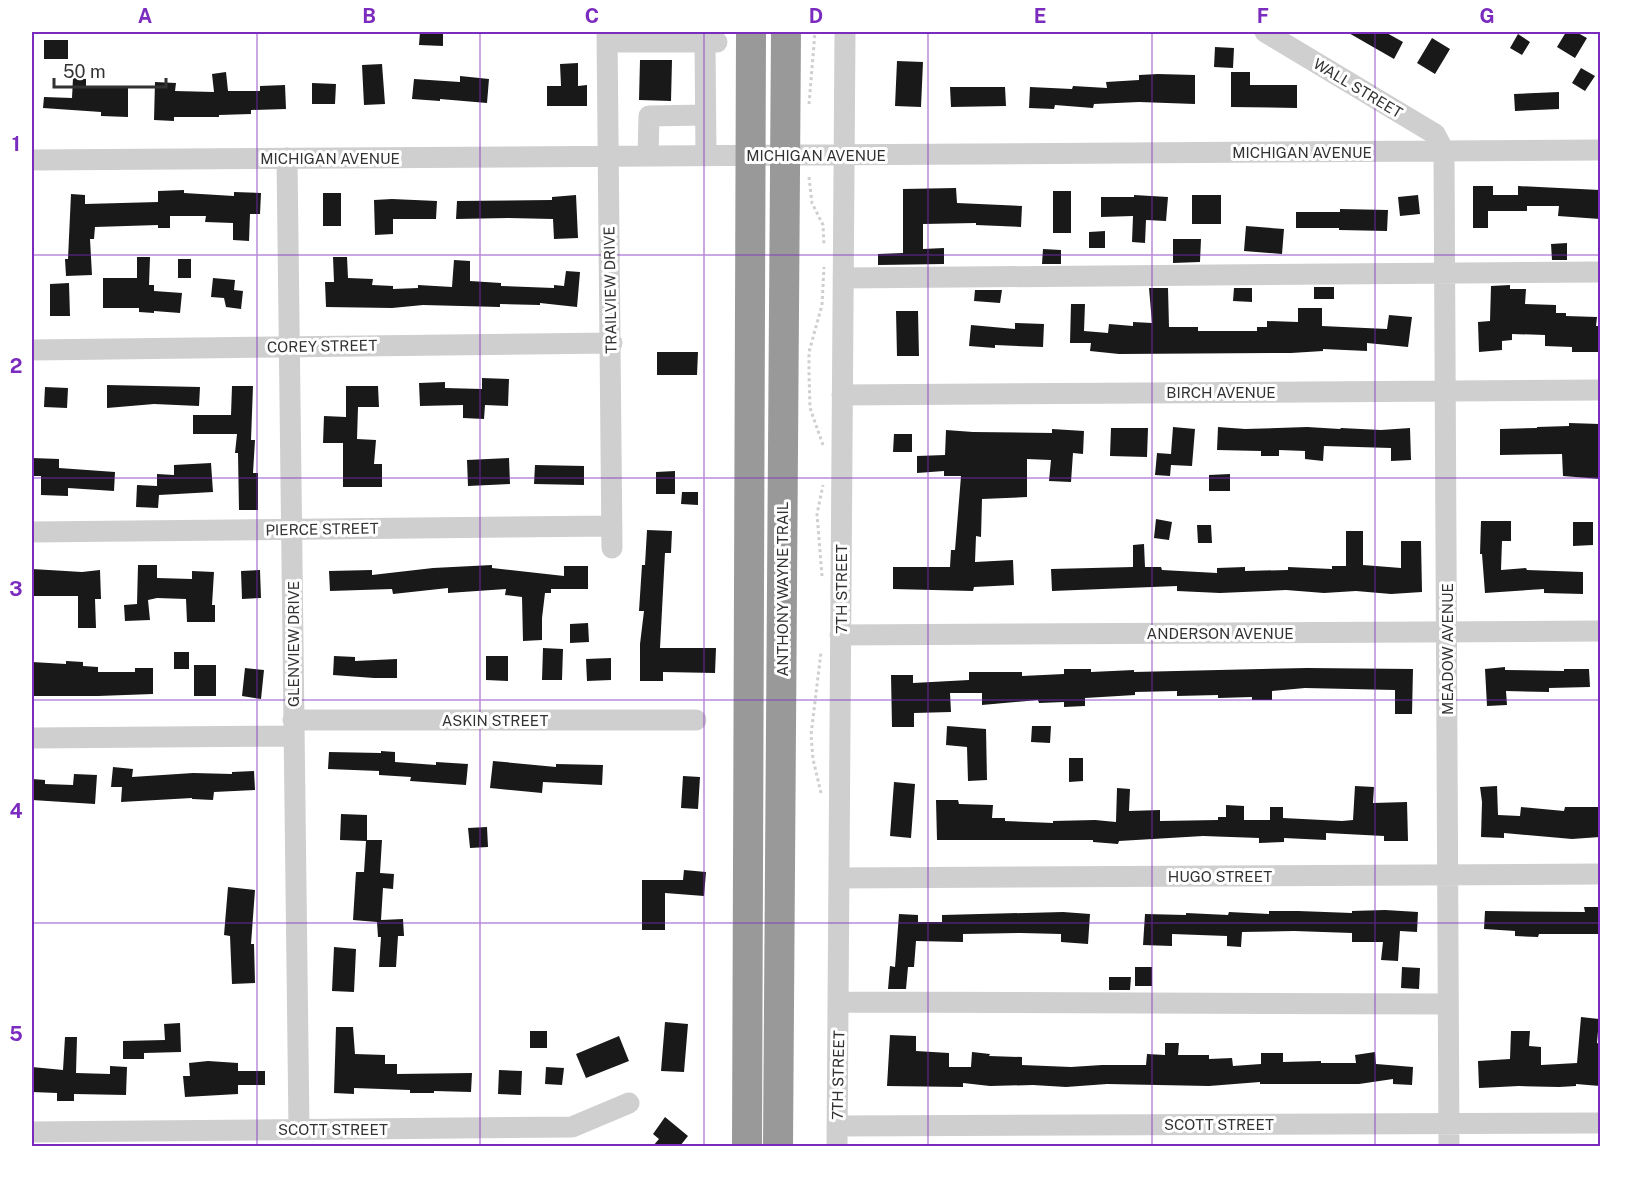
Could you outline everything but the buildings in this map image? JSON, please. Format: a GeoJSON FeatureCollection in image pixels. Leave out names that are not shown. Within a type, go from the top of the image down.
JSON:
{"type":"FeatureCollection","features":[{"type":"Feature","properties":{"kind":"highway"},"geometry":{"type":"LineString","coordinates":[[747,1146],[751,32]]}},
{"type":"Feature","properties":{"kind":"highway","name":"ANTHONY WAYNE TRAIL"},"geometry":{"type":"LineString","coordinates":[[778,1146],[786,32]]}},
{"type":"Feature","properties":{"kind":"street","name":"7TH STREET"},"geometry":{"type":"LineString","coordinates":[[837,1136],[845,32]]}},
{"type":"Feature","properties":{"kind":"street","name":"WALL STREET"},"geometry":{"type":"LineString","coordinates":[[1265,32],[1435,134],[1444,151]]}},
{"type":"Feature","properties":{"kind":"street"},"geometry":{"type":"LineString","coordinates":[[607,37],[711,42],[705,115],[706,156]]}},
{"type":"Feature","properties":{"kind":"street","name":"TRAILVIEW DRIVE"},"geometry":{"type":"LineString","coordinates":[[607,37],[612,343],[612,548]]}},
{"type":"Feature","properties":{"kind":"street"},"geometry":{"type":"LineString","coordinates":[[648,156],[649,116],[705,115]]}},
{"type":"Feature","properties":{"kind":"street","name":"MICHIGAN AVENUE"},"geometry":{"type":"LineString","coordinates":[[32,160],[1600,150]]}},
{"type":"Feature","properties":{"kind":"street","name":"MEADOW AVENUE"},"geometry":{"type":"LineString","coordinates":[[1444,151],[1449,1146]]}},
{"type":"Feature","properties":{"kind":"street","name":"GLENVIEW DRIVE"},"geometry":{"type":"LineString","coordinates":[[288,158],[299,1129]]}},
{"type":"Feature","properties":{"kind":"street"},"geometry":{"type":"LineString","coordinates":[[843,278],[1600,272]]}},
{"type":"Feature","properties":{"kind":"street","name":"COREY STREET"},"geometry":{"type":"LineString","coordinates":[[32,350],[612,343]]}},
{"type":"Feature","properties":{"kind":"street","name":"BIRCH AVENUE"},"geometry":{"type":"LineString","coordinates":[[842,395],[1600,390]]}},
{"type":"Feature","properties":{"kind":"street","name":"PIERCE STREET"},"geometry":{"type":"LineString","coordinates":[[32,532],[612,526]]}},
{"type":"Feature","properties":{"kind":"street","name":"ANDERSON AVENUE"},"geometry":{"type":"LineString","coordinates":[[840,635],[1600,631]]}},
{"type":"Feature","properties":{"kind":"street","name":"ASKIN STREET"},"geometry":{"type":"LineString","coordinates":[[32,738],[293,728],[696,720]]}},
{"type":"Feature","properties":{"kind":"street","name":"HUGO STREET"},"geometry":{"type":"LineString","coordinates":[[840,878],[1600,874]]}},
{"type":"Feature","properties":{"kind":"street"},"geometry":{"type":"LineString","coordinates":[[838,1002],[1448,1004]]}},
{"type":"Feature","properties":{"kind":"street","name":"SCOTT STREET"},"geometry":{"type":"LineString","coordinates":[[32,1132],[572,1127],[629,1103]]}},
{"type":"Feature","properties":{"kind":"street","name":"SCOTT STREET"},"geometry":{"type":"LineString","coordinates":[[837,1136],[1449,1123],[1600,1123]]}},
{"type":"Feature","properties":{"kind":"path"},"geometry":{"type":"LineString","coordinates":[[809,110],[815,32]]}},
{"type":"Feature","properties":{"kind":"path"},"geometry":{"type":"LineString","coordinates":[[809,181],[812,203],[823,225],[824,251]]}},
{"type":"Feature","properties":{"kind":"path"},"geometry":{"type":"LineString","coordinates":[[824,262],[822,305],[809,352],[809,373],[810,408],[819,428],[825,454]]}},
{"type":"Feature","properties":{"kind":"path"},"geometry":{"type":"LineString","coordinates":[[822,578],[817,514],[823,483]]}},
{"type":"Feature","properties":{"kind":"path"},"geometry":{"type":"LineString","coordinates":[[822,648],[811,735],[813,759],[822,797]]}}]}
